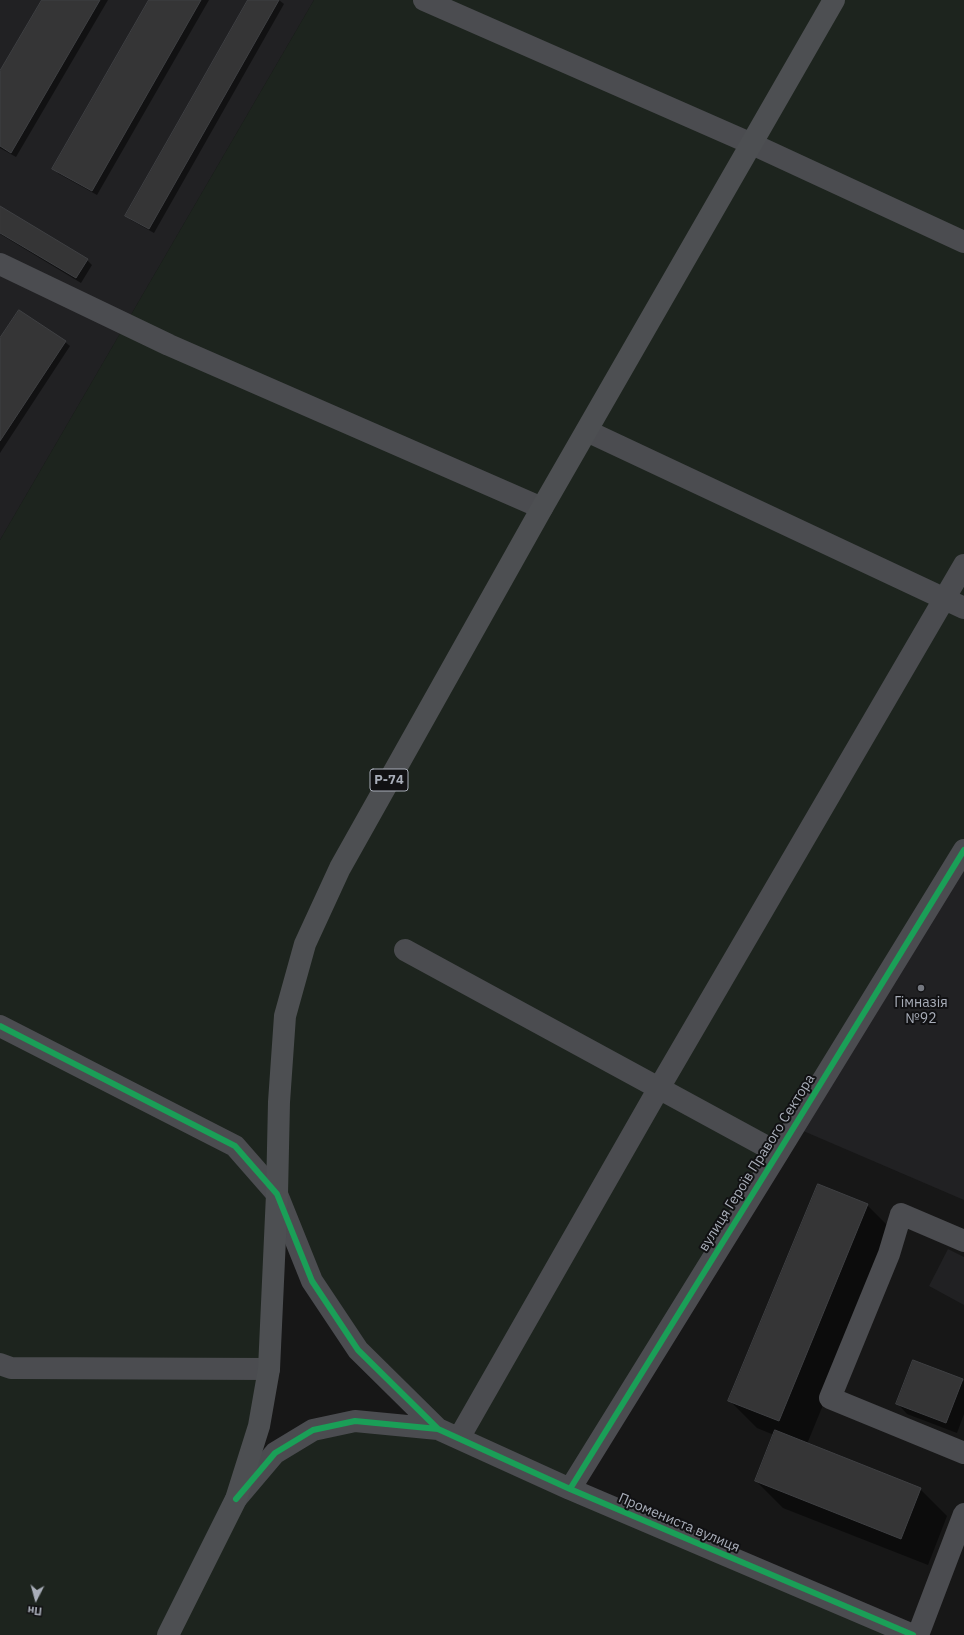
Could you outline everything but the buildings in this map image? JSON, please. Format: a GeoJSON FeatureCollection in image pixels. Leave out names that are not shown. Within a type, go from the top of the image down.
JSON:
{"type":"FeatureCollection","features":[{"type":"Feature","properties":{"kind":"main road","name":"Р-74"},"geometry":{"type":"LineString","coordinates":[[168,1635],[236,1498],[259,1426],[269,1369],[277,1194],[279,1102],[285,1016],[305,944],[340,868],[542,508],[834,0]]}},
{"type":"Feature","properties":{"kind":"street"},"geometry":{"type":"LineString","coordinates":[[424,0],[752,144],[964,242]]}},
{"type":"Feature","properties":{"kind":"street"},"geometry":{"type":"LineString","coordinates":[[0,264],[170,345],[542,508]]}},
{"type":"Feature","properties":{"kind":"street"},"geometry":{"type":"LineString","coordinates":[[587,431],[964,608]]}},
{"type":"Feature","properties":{"kind":"street"},"geometry":{"type":"LineString","coordinates":[[459,1438],[660,1088],[964,565]]}},
{"type":"Feature","properties":{"kind":"street","name":"вулиця Героїв Правого Сектора"},"geometry":{"type":"LineString","coordinates":[[570,1489],[778,1154],[964,850]]}},
{"type":"Feature","properties":{"kind":"street"},"geometry":{"type":"LineString","coordinates":[[406,950],[778,1154]]}},
{"type":"Feature","properties":{"kind":"street","name":"Промениста вулиця"},"geometry":{"type":"LineString","coordinates":[[0,1026],[235,1146],[277,1194],[312,1281],[358,1350],[438,1429]]}},
{"type":"Feature","properties":{"kind":"street"},"geometry":{"type":"LineString","coordinates":[[964,1241],[901,1214],[889,1254],[830,1398],[964,1453]]}},
{"type":"Feature","properties":{"kind":"street"},"geometry":{"type":"LineString","coordinates":[[0,1364],[11,1368],[269,1369]]}},
{"type":"Feature","properties":{"kind":"street","name":"Промениста вулиця"},"geometry":{"type":"LineString","coordinates":[[236,1498],[275,1453],[313,1430],[355,1421],[438,1429],[570,1489],[901,1633]]}},
{"type":"Feature","properties":{"kind":"street"},"geometry":{"type":"LineString","coordinates":[[918,1635],[964,1514]]}},
{"type":"Feature","properties":{"kind":"shaded area"},"geometry":{"type":"Polygon","coordinates":[[[0,0],[314,0],[0,540],[0,0]]]}},
{"type":"Feature","properties":{"kind":"shaded area"},"geometry":{"type":"Polygon","coordinates":[[[314,0],[964,0],[964,850],[570,1489],[913,1635],[0,1635],[0,540],[314,0]],[[277,1195],[269,1369],[237,1497],[313,1430],[437,1429],[358,1350],[277,1195]]]}},
{"type":"Feature","properties":{"kind":"shaded area","name":"Гімназія №92"},"geometry":{"type":"Polygon","coordinates":[[[964,850],[964,1200],[794,1127],[964,850]]]}},
{"type":"Feature","properties":{"kind":"shaded area"},"geometry":{"type":"Polygon","coordinates":[[[948,1249],[964,1257],[964,1305],[929,1286],[948,1249]]]}},
{"type":"Feature","properties":{"kind":"cycle path"},"geometry":{"type":"LineString","coordinates":[[570,1489],[964,850]]}},
{"type":"Feature","properties":{"kind":"cycle path"},"geometry":{"type":"LineString","coordinates":[[0,1026],[235,1146],[277,1194],[312,1281],[358,1350],[438,1429]]}},
{"type":"Feature","properties":{"kind":"cycle path"},"geometry":{"type":"LineString","coordinates":[[236,1499],[275,1453],[313,1430],[355,1421],[438,1429],[570,1489],[913,1635]]}},
{"type":"Feature","properties":{"kind":"place","name":"Гімназія №92"},"geometry":{"type":"Point","coordinates":[921,988]}}]}
